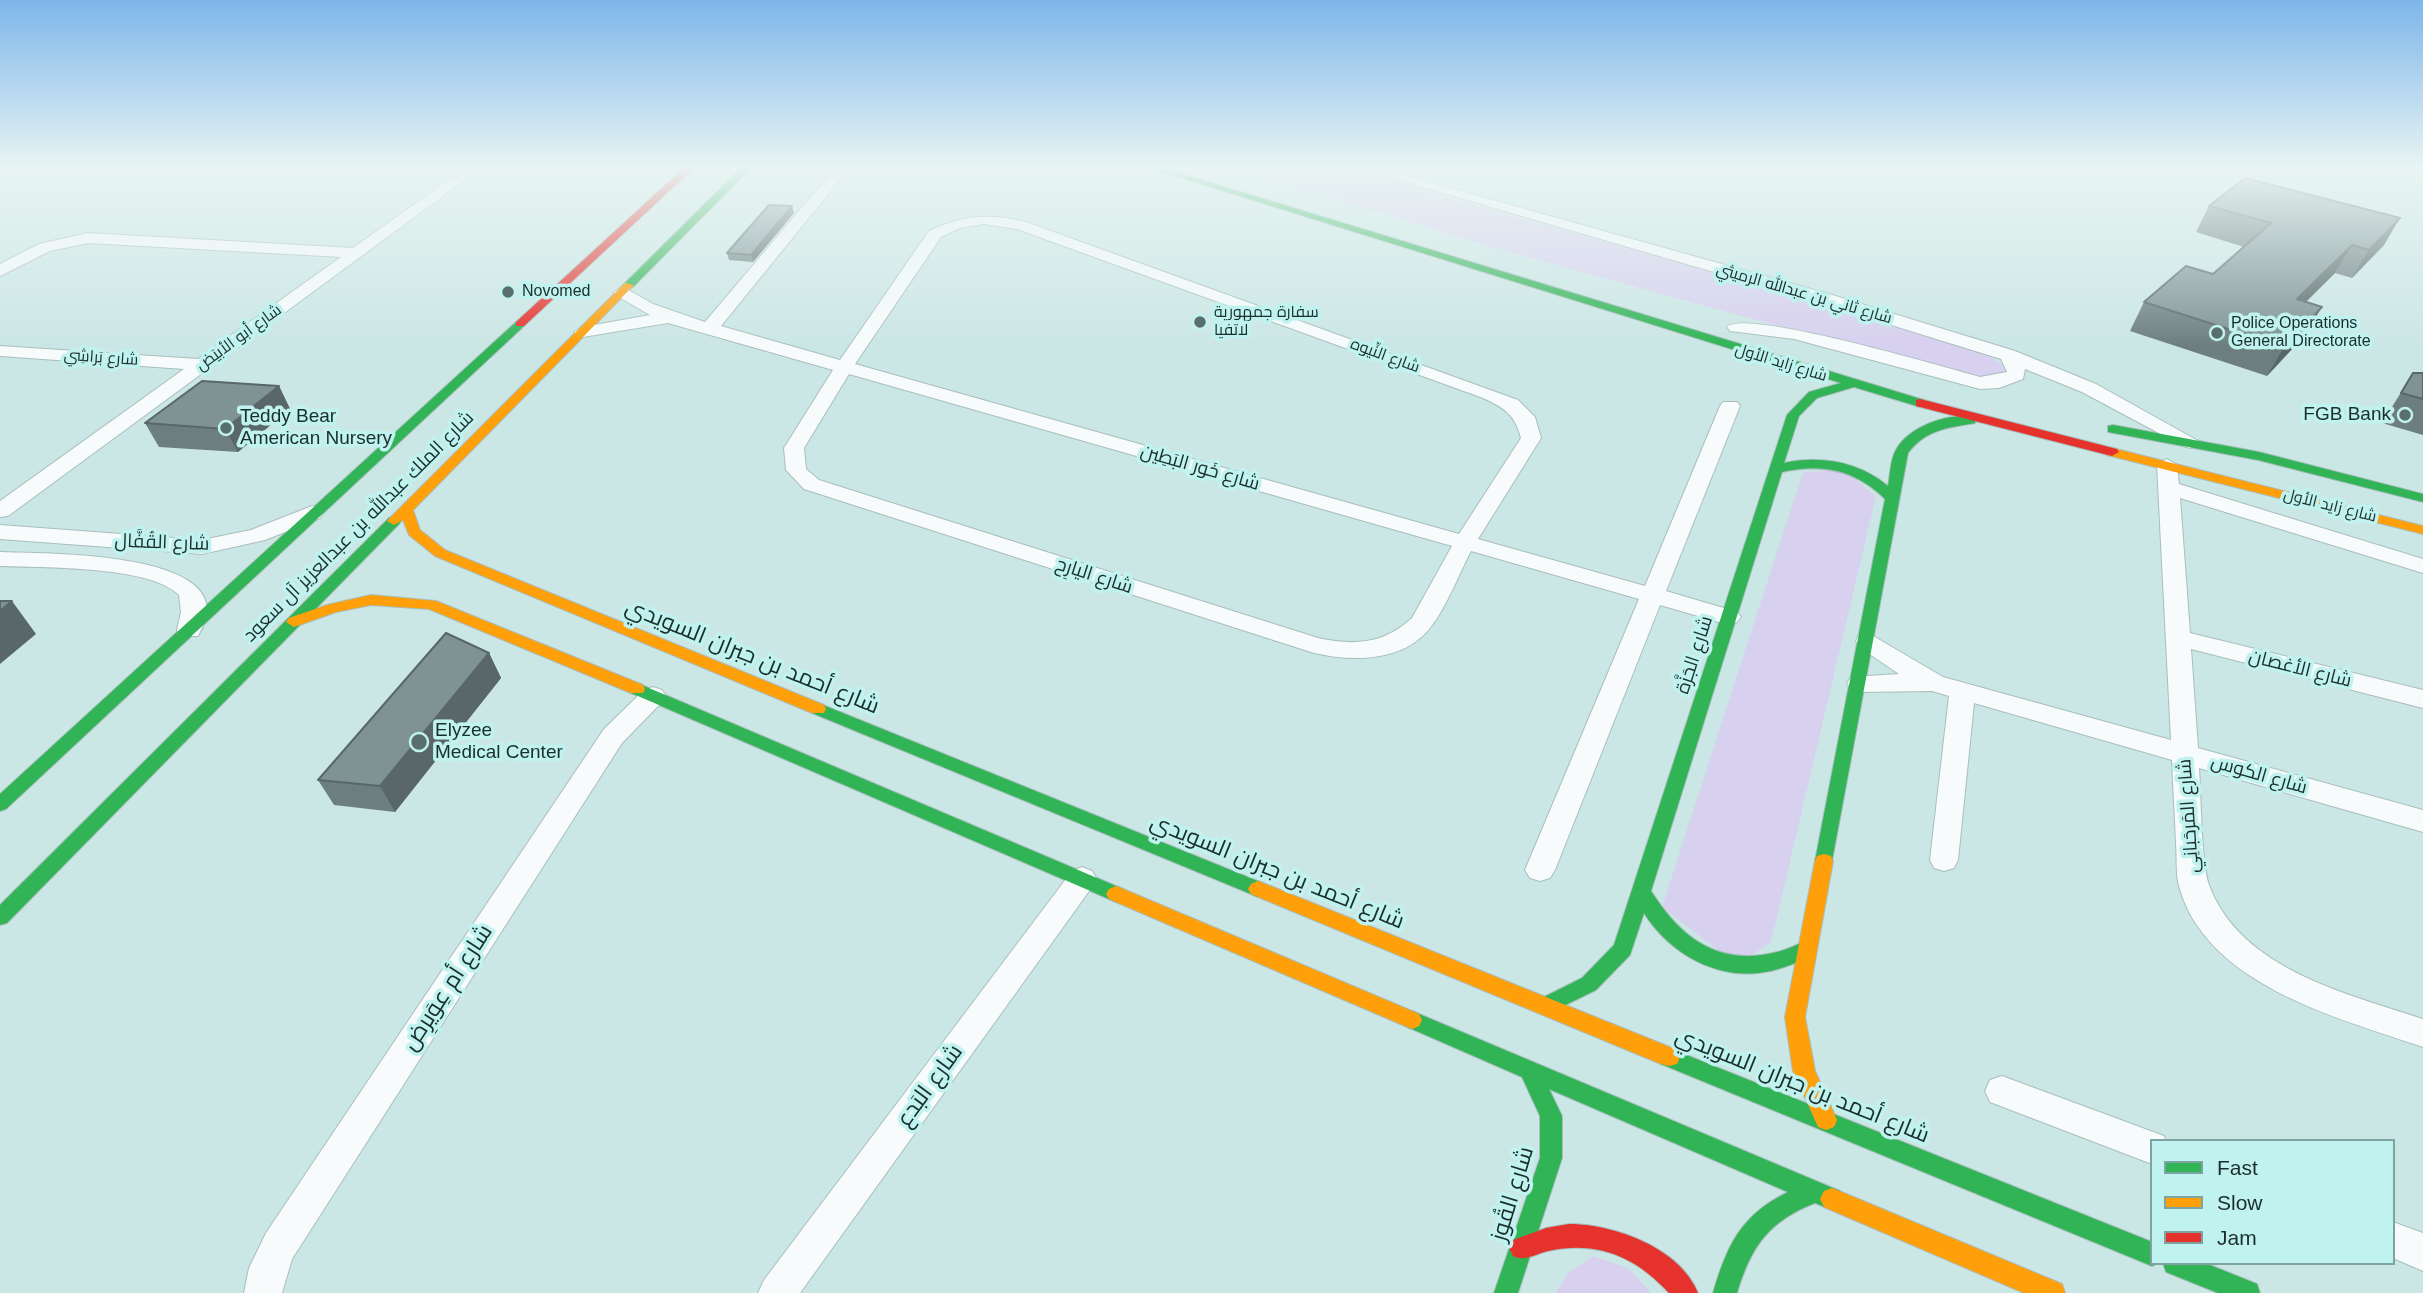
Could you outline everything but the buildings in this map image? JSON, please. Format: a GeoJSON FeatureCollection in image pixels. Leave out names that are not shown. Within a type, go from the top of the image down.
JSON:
{"type":"FeatureCollection","features":[{"type":"Feature","properties":{"kind":"street","name":"شارع أبو الأبيَض"},"geometry":{"type":"LineString","coordinates":[[0,511],[393,226]]}},
{"type":"Feature","properties":{"kind":"street","name":"شارع الملك عبدالله بن عبدالعزيز آل سعود"},"geometry":{"type":"LineString","coordinates":[[0,804],[319,510],[404,422],[623,226]]}},
{"type":"Feature","properties":{"kind":"street","name":"شارع الملك عبدالله بن عبدالعزيز آل سعود"},"geometry":{"type":"LineString","coordinates":[[0,918],[688,226]]}},
{"type":"Feature","properties":{"kind":"street"},"geometry":{"type":"LineString","coordinates":[[709,328],[794,226]]}},
{"type":"Feature","properties":{"kind":"street","name":"شارع النِّيوه"},"geometry":{"type":"LineString","coordinates":[[844,367],[935,234],[951,226]]}},
{"type":"Feature","properties":{"kind":"street","name":"شارع النِّيوه"},"geometry":{"type":"LineString","coordinates":[[1024,226],[1511,404],[1530,424],[1531,438],[1465,542]]}},
{"type":"Feature","properties":{"kind":"street","name":"شارع زايد الأول"},"geometry":{"type":"LineString","coordinates":[[1342,226],[1742,351],[2168,477],[2423,530]]}},
{"type":"Feature","properties":{"kind":"street","name":"شارع ثاني بن عبدالله الرميثي"},"geometry":{"type":"LineString","coordinates":[[1570,226],[1823,298],[2008,355],[2090,388],[2190,442]]}},
{"type":"Feature","properties":{"kind":"street"},"geometry":{"type":"LineString","coordinates":[[0,271],[45,247],[88,238],[356,253]]}},
{"type":"Feature","properties":{"kind":"street","name":"شارع خَور البَطِين"},"geometry":{"type":"LineString","coordinates":[[623,292],[647,308],[671,318],[1729,617]]}},
{"type":"Feature","properties":{"kind":"street","name":"شارع خَور البَطِين"},"geometry":{"type":"LineString","coordinates":[[583,332],[621,323],[671,318]]}},
{"type":"Feature","properties":{"kind":"street"},"geometry":{"type":"LineString","coordinates":[[1730,325],[1796,334],[1980,383],[1999,383],[2016,375],[2016,366],[2008,355]]}},
{"type":"Feature","properties":{"kind":"street","name":"شارع زايد الأول"},"geometry":{"type":"LineString","coordinates":[[1730,325],[1976,399]]}},
{"type":"Feature","properties":{"kind":"street","name":"شارع بَراشِي"},"geometry":{"type":"LineString","coordinates":[[0,351],[202,365]]}},
{"type":"Feature","properties":{"kind":"street"},"geometry":{"type":"LineString","coordinates":[[1742,351],[1774,379]]}},
{"type":"Feature","properties":{"kind":"street","name":"شارع اليارِح"},"geometry":{"type":"LineString","coordinates":[[844,367],[794,448],[795,470],[806,482],[826,491],[1314,645],[1331,649],[1368,650],[1406,637],[1421,623],[1465,542]]}},
{"type":"Feature","properties":{"kind":"street"},"geometry":{"type":"LineString","coordinates":[[1787,397],[1793,415],[1813,395],[1848,383],[1914,384]]}},
{"type":"Feature","properties":{"kind":"street"},"geometry":{"type":"LineString","coordinates":[[1540,870],[1730,406]]}},
{"type":"Feature","properties":{"kind":"street","name":"شارع الجَزَّة"},"geometry":{"type":"LineString","coordinates":[[1545,1006],[1584,989],[1612,964],[1630,933],[1793,415]]}},
{"type":"Feature","properties":{"kind":"street"},"geometry":{"type":"LineString","coordinates":[[1826,1120],[1804,1075],[1795,1036],[1797,999],[1860,683],[1901,453],[1914,436],[1936,425],[1979,419]]}},
{"type":"Feature","properties":{"kind":"street","name":"شارع زايد الأول"},"geometry":{"type":"LineString","coordinates":[[2097,426],[2272,459],[2423,498]]}},
{"type":"Feature","properties":{"kind":"street"},"geometry":{"type":"LineString","coordinates":[[1776,469],[1808,462],[1834,464],[1871,478],[1893,499]]}},
{"type":"Feature","properties":{"kind":"street"},"geometry":{"type":"LineString","coordinates":[[2168,477],[2423,566]]}},
{"type":"Feature","properties":{"kind":"street","name":"شارع المَرحَبانِي"},"geometry":{"type":"LineString","coordinates":[[2168,477],[2193,882],[2203,906],[2221,931],[2261,966],[2288,982],[2317,996],[2423,1033]]}},
{"type":"Feature","properties":{"kind":"street","name":"شارع القُفَّال"},"geometry":{"type":"LineString","coordinates":[[0,532],[202,547],[243,539],[319,510]]}},
{"type":"Feature","properties":{"kind":"street","name":"شارع أحمد بن جبران السويدي"},"geometry":{"type":"LineString","coordinates":[[406,510],[409,526],[419,540],[473,568],[1826,1120],[2148,1246]]}},
{"type":"Feature","properties":{"kind":"street"},"geometry":{"type":"LineString","coordinates":[[131,570],[156,559],[168,546]]}},
{"type":"Feature","properties":{"kind":"street","name":"شارع القُفَّال"},"geometry":{"type":"LineString","coordinates":[[0,559],[158,573],[181,584],[188,591],[194,608],[189,630]]}},
{"type":"Feature","properties":{"kind":"street"},"geometry":{"type":"LineString","coordinates":[[293,622],[355,602],[389,598],[427,602],[2053,1293]]}},
{"type":"Feature","properties":{"kind":"street","name":"شارع الأغصان"},"geometry":{"type":"LineString","coordinates":[[2178,638],[2423,699]]}},
{"type":"Feature","properties":{"kind":"street","name":"شارع الكوس"},"geometry":{"type":"LineString","coordinates":[[1868,640],[1893,660],[1934,683],[2423,821]]}},
{"type":"Feature","properties":{"kind":"street","name":"شارع الكوس"},"geometry":{"type":"LineString","coordinates":[[1860,683],[1934,683]]}},
{"type":"Feature","properties":{"kind":"street"},"geometry":{"type":"LineString","coordinates":[[1944,860],[1962,691]]}},
{"type":"Feature","properties":{"kind":"street","name":"شارع أم عِوَيرِض"},"geometry":{"type":"LineString","coordinates":[[259,1285],[279,1246],[613,736],[653,696]]}},
{"type":"Feature","properties":{"kind":"street","name":"شارع البَدع"},"geometry":{"type":"LineString","coordinates":[[777,1293],[1082,879]]}},
{"type":"Feature","properties":{"kind":"street"},"geometry":{"type":"LineString","coordinates":[[1642,893],[1647,908],[1670,935],[1686,947],[1723,963],[1744,967],[1780,964],[1807,949]]}},
{"type":"Feature","properties":{"kind":"street","name":"شارع القُوز"},"geometry":{"type":"LineString","coordinates":[[1506,1293],[1551,1158],[1553,1136],[1546,1100],[1530,1070]]}},
{"type":"Feature","properties":{"kind":"street"},"geometry":{"type":"LineString","coordinates":[[2002,1091],[2150,1147]]}},
{"type":"Feature","properties":{"kind":"street"},"geometry":{"type":"LineString","coordinates":[[1725,1293],[1735,1255],[1759,1220],[1776,1207],[1816,1192]]}},
{"type":"Feature","properties":{"kind":"street"},"geometry":{"type":"LineString","coordinates":[[1521,1248],[1558,1233],[1600,1235],[1643,1252],[1663,1267],[1686,1293]]}},
{"type":"Feature","properties":{"kind":"street"},"geometry":{"type":"LineString","coordinates":[[2395,1241],[2423,1252]]}},
{"type":"Feature","properties":{"kind":"street"},"geometry":{"type":"LineString","coordinates":[[2180,1265],[2248,1293]]}},
{"type":"Feature","properties":{"kind":"shaded area"},"geometry":{"type":"Polygon","coordinates":[[[1424,226],[1550,226],[1767,288],[1987,355],[2004,366],[2003,375],[1971,379],[1424,226]]]}},
{"type":"Feature","properties":{"kind":"shaded area"},"geometry":{"type":"Polygon","coordinates":[[[1843,470],[1876,496],[1771,942],[1752,955],[1731,960],[1662,907],[1802,475],[1805,472],[1843,470]]]}},
{"type":"Feature","properties":{"kind":"shaded area"},"geometry":{"type":"Polygon","coordinates":[[[1593,1256],[1628,1268],[1651,1293],[1556,1293],[1568,1273],[1593,1256]]]}},
{"type":"Feature","properties":{"kind":"traffic: fast"},"geometry":{"type":"LineString","coordinates":[[629,285],[688,226]]}},
{"type":"Feature","properties":{"kind":"traffic: fast"},"geometry":{"type":"LineString","coordinates":[[1345,226],[1920,403]]}},
{"type":"Feature","properties":{"kind":"traffic: fast"},"geometry":{"type":"LineString","coordinates":[[0,804],[520,324]]}},
{"type":"Feature","properties":{"kind":"traffic: fast"},"geometry":{"type":"LineString","coordinates":[[1545,1006],[1589,984],[1623,949],[1793,415],[1813,395],[1854,383]]}},
{"type":"Feature","properties":{"kind":"traffic: fast"},"geometry":{"type":"LineString","coordinates":[[1824,861],[1901,453],[1907,444],[1931,428],[1950,422],[1971,420]]}},
{"type":"Feature","properties":{"kind":"traffic: fast"},"geometry":{"type":"LineString","coordinates":[[2113,429],[2259,456],[2423,498]]}},
{"type":"Feature","properties":{"kind":"traffic: fast"},"geometry":{"type":"LineString","coordinates":[[1776,469],[1808,464],[1839,466],[1868,478],[1893,499]]}},
{"type":"Feature","properties":{"kind":"traffic: fast"},"geometry":{"type":"LineString","coordinates":[[0,917],[394,521]]}},
{"type":"Feature","properties":{"kind":"traffic: fast"},"geometry":{"type":"LineString","coordinates":[[637,689],[1116,894]]}},
{"type":"Feature","properties":{"kind":"traffic: fast"},"geometry":{"type":"LineString","coordinates":[[818,709],[1258,889]]}},
{"type":"Feature","properties":{"kind":"traffic: fast"},"geometry":{"type":"LineString","coordinates":[[1642,893],[1656,916],[1673,935],[1712,959],[1734,965],[1757,965],[1782,960],[1807,949]]}},
{"type":"Feature","properties":{"kind":"traffic: fast"},"geometry":{"type":"LineString","coordinates":[[1412,1020],[1832,1199]]}},
{"type":"Feature","properties":{"kind":"traffic: fast"},"geometry":{"type":"LineString","coordinates":[[1669,1057],[2150,1253]]}},
{"type":"Feature","properties":{"kind":"traffic: fast"},"geometry":{"type":"LineString","coordinates":[[1506,1293],[1551,1158],[1551,1116],[1530,1070]]}},
{"type":"Feature","properties":{"kind":"traffic: fast"},"geometry":{"type":"LineString","coordinates":[[1725,1293],[1738,1256],[1755,1228],[1780,1208],[1816,1192]]}},
{"type":"Feature","properties":{"kind":"traffic: fast"},"geometry":{"type":"LineString","coordinates":[[2180,1265],[2248,1293]]}},
{"type":"Feature","properties":{"kind":"traffic: slow"},"geometry":{"type":"LineString","coordinates":[[394,521],[629,285]]}},
{"type":"Feature","properties":{"kind":"traffic: slow"},"geometry":{"type":"LineString","coordinates":[[2112,452],[2423,530]]}},
{"type":"Feature","properties":{"kind":"traffic: slow"},"geometry":{"type":"LineString","coordinates":[[406,510],[414,532],[440,553],[818,709]]}},
{"type":"Feature","properties":{"kind":"traffic: slow"},"geometry":{"type":"LineString","coordinates":[[294,622],[332,608],[371,600],[431,604],[637,689]]}},
{"type":"Feature","properties":{"kind":"traffic: slow"},"geometry":{"type":"LineString","coordinates":[[1824,861],[1795,1017],[1804,1071],[1826,1120]]}},
{"type":"Feature","properties":{"kind":"traffic: slow"},"geometry":{"type":"LineString","coordinates":[[1258,889],[1669,1057]]}},
{"type":"Feature","properties":{"kind":"traffic: slow"},"geometry":{"type":"LineString","coordinates":[[1116,894],[1412,1020]]}},
{"type":"Feature","properties":{"kind":"traffic: slow"},"geometry":{"type":"LineString","coordinates":[[1832,1199],[2053,1293]]}},
{"type":"Feature","properties":{"kind":"traffic: jam"},"geometry":{"type":"LineString","coordinates":[[520,324],[626,226]]}},
{"type":"Feature","properties":{"kind":"traffic: jam"},"geometry":{"type":"LineString","coordinates":[[1920,403],[2112,452]]}},
{"type":"Feature","properties":{"kind":"traffic: jam"},"geometry":{"type":"LineString","coordinates":[[1521,1248],[1569,1235],[1612,1239],[1650,1259],[1686,1293]]}},
{"type":"Feature","properties":{"kind":"place","name":"Novomed"},"geometry":{"type":"Point","coordinates":[508,292]}},
{"type":"Feature","properties":{"kind":"place","name":"سفارة جمهورية لاتفيا"},"geometry":{"type":"Point","coordinates":[1200,322]}},
{"type":"Feature","properties":{"kind":"place","name":"Police Operations General Directorate"},"geometry":{"type":"Point","coordinates":[2217,333]}},
{"type":"Feature","properties":{"kind":"place","name":"FGB Bank"},"geometry":{"type":"Point","coordinates":[2405,415]}},
{"type":"Feature","properties":{"kind":"place","name":"Teddy Bear American Nursery"},"geometry":{"type":"Point","coordinates":[226,428]}},
{"type":"Feature","properties":{"kind":"place","name":"Elyzee Medical Center"},"geometry":{"type":"Point","coordinates":[419,742]}}]}
